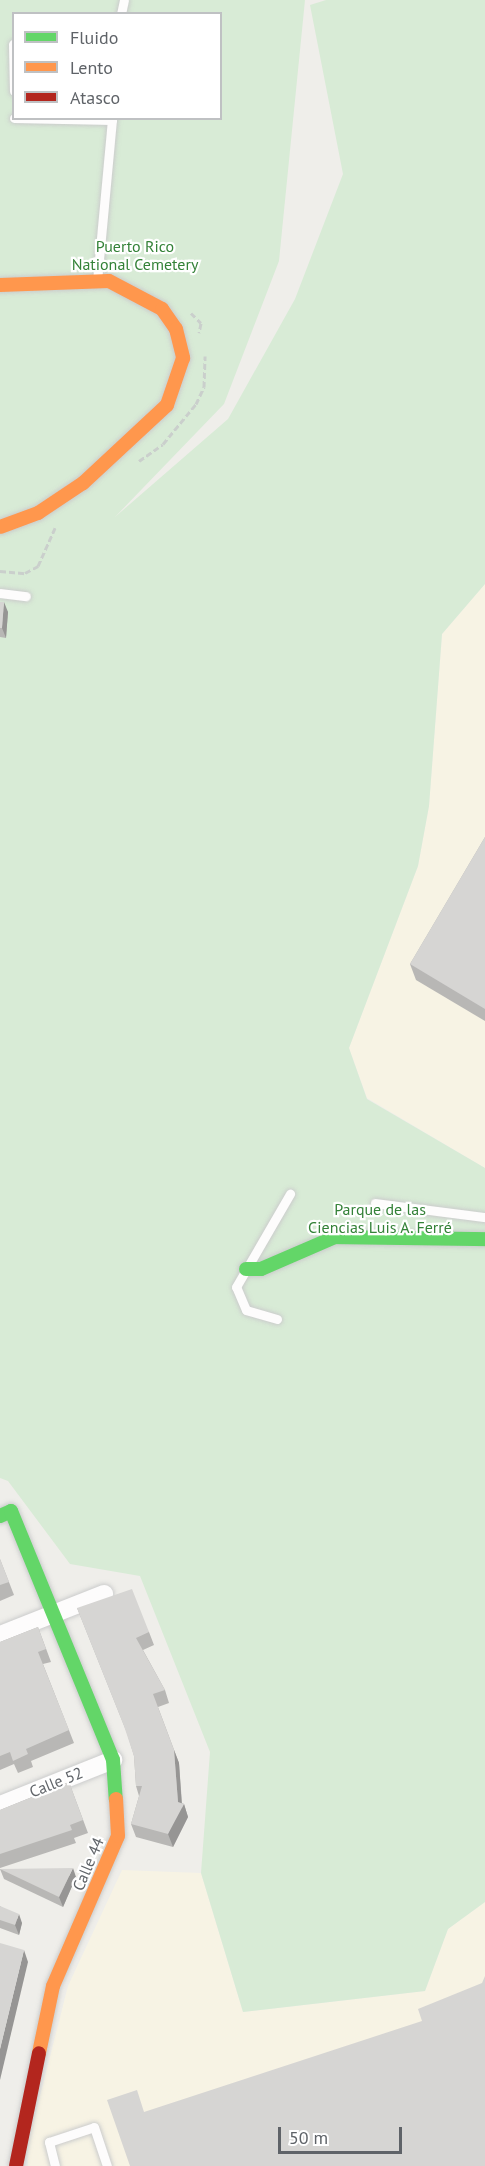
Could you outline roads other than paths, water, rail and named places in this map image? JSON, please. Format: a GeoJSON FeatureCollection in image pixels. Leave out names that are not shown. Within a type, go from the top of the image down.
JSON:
{"type":"FeatureCollection","features":[{"type":"Feature","properties":{"kind":"street"},"geometry":{"type":"LineString","coordinates":[[0,285],[109,281],[162,309],[176,329],[183,357],[180,378],[167,405],[83,483],[38,513],[0,527]]}},
{"type":"Feature","properties":{"kind":"street"},"geometry":{"type":"LineString","coordinates":[[246,1269],[261,1269],[335,1237],[485,1239]]}},
{"type":"Feature","properties":{"kind":"street","name":"Calle 44"},"geometry":{"type":"LineString","coordinates":[[6,1514],[54,1614],[113,1760],[118,1836],[53,1986],[16,2166]]}},
{"type":"Feature","properties":{"kind":"street"},"geometry":{"type":"LineString","coordinates":[[0,1635],[104,1594]]}},
{"type":"Feature","properties":{"kind":"street","name":"Calle 52"},"geometry":{"type":"LineString","coordinates":[[0,1804],[113,1760]]}},
{"type":"Feature","properties":{"kind":"lane"},"geometry":{"type":"LineString","coordinates":[[96,283],[112,120]]}},
{"type":"Feature","properties":{"kind":"lane"},"geometry":{"type":"LineString","coordinates":[[0,592],[26,596]]}},
{"type":"Feature","properties":{"kind":"lane"},"geometry":{"type":"LineString","coordinates":[[277,1319],[246,1310],[238,1299],[236,1287],[290,1194]]}},
{"type":"Feature","properties":{"kind":"lane"},"geometry":{"type":"LineString","coordinates":[[375,1203],[485,1217]]}},
{"type":"Feature","properties":{"kind":"lane"},"geometry":{"type":"LineString","coordinates":[[55,2166],[48,2142],[94,2127],[107,2166]]}},
{"type":"Feature","properties":{"kind":"park label","name":"Puerto Rico National Cemetery"},"geometry":{"type":"Point","coordinates":[135,255]}},
{"type":"Feature","properties":{"kind":"park label","name":"Parque de las Ciencias Luis A. Ferré"},"geometry":{"type":"Point","coordinates":[380,1218]}}]}
